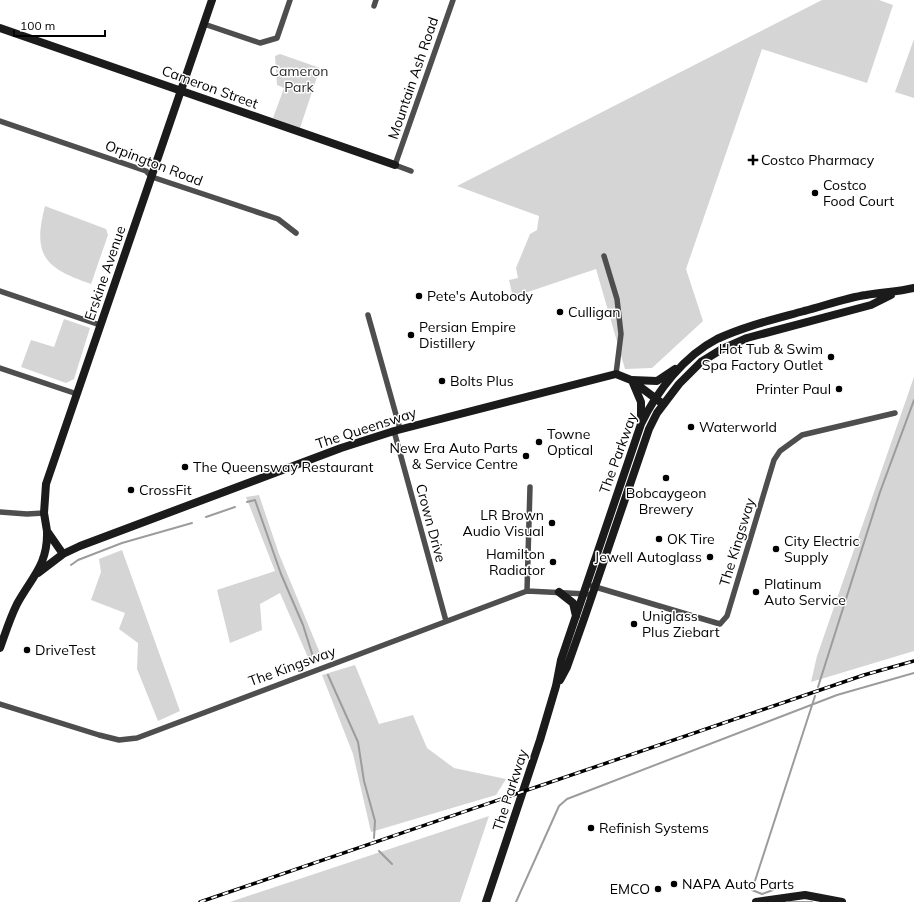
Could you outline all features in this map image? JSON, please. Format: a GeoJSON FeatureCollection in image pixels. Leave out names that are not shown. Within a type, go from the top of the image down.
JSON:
{"type":"FeatureCollection","features":[{"type":"Feature","properties":{"kind":"street","name":"Erskine Avenue"},"geometry":{"type":"LineString","coordinates":[[64,554],[47,531],[44,513],[46,484],[212,0]]}},
{"type":"Feature","properties":{"kind":"street"},"geometry":{"type":"LineString","coordinates":[[204,24],[260,43],[277,38],[290,0]]}},
{"type":"Feature","properties":{"kind":"street","name":"Mountain Ash Road"},"geometry":{"type":"LineString","coordinates":[[395,165],[453,0]]}},
{"type":"Feature","properties":{"kind":"street","name":"Cameron Street"},"geometry":{"type":"LineString","coordinates":[[0,28],[411,171]]}},
{"type":"Feature","properties":{"kind":"street","name":"Orpington Road"},"geometry":{"type":"LineString","coordinates":[[0,121],[146,171],[152,177],[278,219],[296,233]]}},
{"type":"Feature","properties":{"kind":"street"},"geometry":{"type":"LineString","coordinates":[[604,256],[617,299],[621,334],[616,374],[631,380],[663,404]]}},
{"type":"Feature","properties":{"kind":"street","name":"The Parkway"},"geometry":{"type":"LineString","coordinates":[[556,686],[567,667],[592,595],[591,585],[640,424],[656,398],[689,359],[716,340],[739,330],[866,295],[895,293],[914,288]]}},
{"type":"Feature","properties":{"kind":"street"},"geometry":{"type":"LineString","coordinates":[[0,291],[100,325]]}},
{"type":"Feature","properties":{"kind":"street","name":"The Parkway"},"geometry":{"type":"LineString","coordinates":[[486,902],[556,686],[561,660],[584,593],[591,585],[644,442],[652,422],[663,404],[690,372],[722,349],[747,338],[870,305],[895,293]]}},
{"type":"Feature","properties":{"kind":"street","name":"Crown Drive"},"geometry":{"type":"LineString","coordinates":[[368,314],[446,621]]}},
{"type":"Feature","properties":{"kind":"street"},"geometry":{"type":"LineString","coordinates":[[631,380],[657,381],[689,359]]}},
{"type":"Feature","properties":{"kind":"street"},"geometry":{"type":"LineString","coordinates":[[0,368],[77,394]]}},
{"type":"Feature","properties":{"kind":"street","name":"The Queensway"},"geometry":{"type":"LineString","coordinates":[[38,572],[64,554],[87,543],[334,451],[397,430],[616,374]]}},
{"type":"Feature","properties":{"kind":"street"},"geometry":{"type":"LineString","coordinates":[[631,380],[641,402],[642,412],[640,424]]}},
{"type":"Feature","properties":{"kind":"street","name":"The Kingsway"},"geometry":{"type":"LineString","coordinates":[[591,585],[720,624],[727,616],[774,460],[780,451],[802,435],[895,413]]}},
{"type":"Feature","properties":{"kind":"street"},"geometry":{"type":"LineString","coordinates":[[527,591],[530,488]]}},
{"type":"Feature","properties":{"kind":"street"},"geometry":{"type":"LineString","coordinates":[[0,512],[27,514],[44,513]]}},
{"type":"Feature","properties":{"kind":"street"},"geometry":{"type":"LineString","coordinates":[[0,648],[16,606],[38,572],[46,554],[47,531]]}},
{"type":"Feature","properties":{"kind":"street","name":"The Kingsway"},"geometry":{"type":"LineString","coordinates":[[0,704],[99,736],[119,740],[137,738],[527,591],[584,593],[592,595]]}},
{"type":"Feature","properties":{"kind":"street"},"geometry":{"type":"LineString","coordinates":[[559,592],[573,603],[576,617]]}},
{"type":"Feature","properties":{"kind":"street"},"geometry":{"type":"LineString","coordinates":[[756,902],[805,895],[842,902]]}},
{"type":"Feature","properties":{"kind":"green space"},"geometry":{"type":"Polygon","coordinates":[[[822,0],[879,0],[893,5],[867,83],[762,49],[686,269],[703,321],[652,368],[625,369],[596,269],[513,297],[509,280],[518,278],[516,268],[530,234],[537,230],[539,216],[457,186],[822,0]]]}},
{"type":"Feature","properties":{"kind":"green space"},"geometry":{"type":"Polygon","coordinates":[[[914,39],[914,98],[895,92],[914,39]]]}},
{"type":"Feature","properties":{"kind":"green space","name":"Cameron Park"},"geometry":{"type":"Polygon","coordinates":[[[280,54],[320,68],[300,128],[273,118],[284,88],[277,85],[275,56],[280,54]]]}},
{"type":"Feature","properties":{"kind":"green space"},"geometry":{"type":"Polygon","coordinates":[[[45,206],[106,229],[108,235],[91,284],[63,272],[46,258],[40,237],[41,223],[45,206]]]}},
{"type":"Feature","properties":{"kind":"green space"},"geometry":{"type":"Polygon","coordinates":[[[64,319],[90,328],[74,379],[66,383],[21,367],[31,340],[54,347],[64,319]]]}},
{"type":"Feature","properties":{"kind":"green space"},"geometry":{"type":"Polygon","coordinates":[[[914,377],[914,651],[811,682],[817,656],[914,377]]]}},
{"type":"Feature","properties":{"kind":"green space"},"geometry":{"type":"Polygon","coordinates":[[[259,495],[279,554],[322,658],[310,662],[280,593],[260,604],[262,630],[230,643],[217,590],[275,571],[246,497],[259,495]]]}},
{"type":"Feature","properties":{"kind":"green space"},"geometry":{"type":"Polygon","coordinates":[[[122,550],[180,711],[158,721],[137,669],[138,643],[119,629],[125,613],[91,600],[101,572],[99,559],[122,550]]]}},
{"type":"Feature","properties":{"kind":"green space"},"geometry":{"type":"Polygon","coordinates":[[[355,665],[379,724],[413,715],[427,748],[454,768],[506,779],[496,795],[371,832],[353,754],[322,675],[355,665]]]}},
{"type":"Feature","properties":{"kind":"green space"},"geometry":{"type":"Polygon","coordinates":[[[489,816],[460,902],[230,902],[489,816]]]}},
{"type":"Feature","properties":{"kind":"waterway"},"geometry":{"type":"LineString","coordinates":[[818,687],[880,492],[914,400]]}},
{"type":"Feature","properties":{"kind":"waterway"},"geometry":{"type":"LineString","coordinates":[[247,502],[255,500],[281,574],[303,625],[315,663]]}},
{"type":"Feature","properties":{"kind":"waterway"},"geometry":{"type":"LineString","coordinates":[[206,517],[235,507]]}},
{"type":"Feature","properties":{"kind":"waterway"},"geometry":{"type":"LineString","coordinates":[[71,565],[78,560],[122,543],[192,523]]}},
{"type":"Feature","properties":{"kind":"waterway"},"geometry":{"type":"LineString","coordinates":[[516,902],[559,806],[567,799],[837,695],[914,673]]}},
{"type":"Feature","properties":{"kind":"waterway"},"geometry":{"type":"LineString","coordinates":[[328,675],[358,742],[364,781],[375,821],[374,838]]}},
{"type":"Feature","properties":{"kind":"waterway"},"geometry":{"type":"LineString","coordinates":[[773,890],[762,894],[752,890],[815,696]]}},
{"type":"Feature","properties":{"kind":"waterway"},"geometry":{"type":"LineString","coordinates":[[379,851],[392,864]]}},
{"type":"Feature","properties":{"kind":"waterway"},"geometry":{"type":"LineString","coordinates":[[789,902],[812,902]]}},
{"type":"Feature","properties":{"kind":"railway"},"geometry":{"type":"LineString","coordinates":[[200,902],[864,675],[914,661]]}},
{"type":"Feature","properties":{"kind":"place","name":"Costco Pharmacy"},"geometry":{"type":"Point","coordinates":[753,160]}},
{"type":"Feature","properties":{"kind":"place","name":"Costco Food Court"},"geometry":{"type":"Point","coordinates":[815,193]}},
{"type":"Feature","properties":{"kind":"place","name":"Pete's Autobody"},"geometry":{"type":"Point","coordinates":[419,296]}},
{"type":"Feature","properties":{"kind":"place","name":"Culligan"},"geometry":{"type":"Point","coordinates":[560,312]}},
{"type":"Feature","properties":{"kind":"place","name":"Persian Empire Distillery"},"geometry":{"type":"Point","coordinates":[411,335]}},
{"type":"Feature","properties":{"kind":"place","name":"Hot Tub & Swim Spa Factory Outlet"},"geometry":{"type":"Point","coordinates":[831,357]}},
{"type":"Feature","properties":{"kind":"place","name":"Bolts Plus"},"geometry":{"type":"Point","coordinates":[442,381]}},
{"type":"Feature","properties":{"kind":"place","name":"Printer Paul"},"geometry":{"type":"Point","coordinates":[839,389]}},
{"type":"Feature","properties":{"kind":"place","name":"Waterworld"},"geometry":{"type":"Point","coordinates":[691,427]}},
{"type":"Feature","properties":{"kind":"place","name":"Towne Optical"},"geometry":{"type":"Point","coordinates":[539,442]}},
{"type":"Feature","properties":{"kind":"place","name":"New Era Auto Parts & Service Centre"},"geometry":{"type":"Point","coordinates":[526,456]}},
{"type":"Feature","properties":{"kind":"place","name":"The Queensway Restaurant"},"geometry":{"type":"Point","coordinates":[185,467]}},
{"type":"Feature","properties":{"kind":"place","name":"Bobcaygeon Brewery"},"geometry":{"type":"Point","coordinates":[666,478]}},
{"type":"Feature","properties":{"kind":"place","name":"CrossFit"},"geometry":{"type":"Point","coordinates":[131,490]}},
{"type":"Feature","properties":{"kind":"place","name":"LR Brown Audio Visual"},"geometry":{"type":"Point","coordinates":[552,523]}},
{"type":"Feature","properties":{"kind":"place","name":"OK Tire"},"geometry":{"type":"Point","coordinates":[659,539]}},
{"type":"Feature","properties":{"kind":"place","name":"City Electric Supply"},"geometry":{"type":"Point","coordinates":[776,549]}},
{"type":"Feature","properties":{"kind":"place","name":"Jewell Autoglass"},"geometry":{"type":"Point","coordinates":[710,557]}},
{"type":"Feature","properties":{"kind":"place","name":"Hamilton Radiator"},"geometry":{"type":"Point","coordinates":[553,562]}},
{"type":"Feature","properties":{"kind":"place","name":"Platinum Auto Service"},"geometry":{"type":"Point","coordinates":[756,592]}},
{"type":"Feature","properties":{"kind":"place","name":"Uniglass Plus Ziebart"},"geometry":{"type":"Point","coordinates":[634,624]}},
{"type":"Feature","properties":{"kind":"place","name":"DriveTest"},"geometry":{"type":"Point","coordinates":[27,650]}},
{"type":"Feature","properties":{"kind":"place","name":"Refinish Systems"},"geometry":{"type":"Point","coordinates":[591,828]}},
{"type":"Feature","properties":{"kind":"place","name":"NAPA Auto Parts"},"geometry":{"type":"Point","coordinates":[674,884]}},
{"type":"Feature","properties":{"kind":"place","name":"EMCO"},"geometry":{"type":"Point","coordinates":[658,889]}}]}
